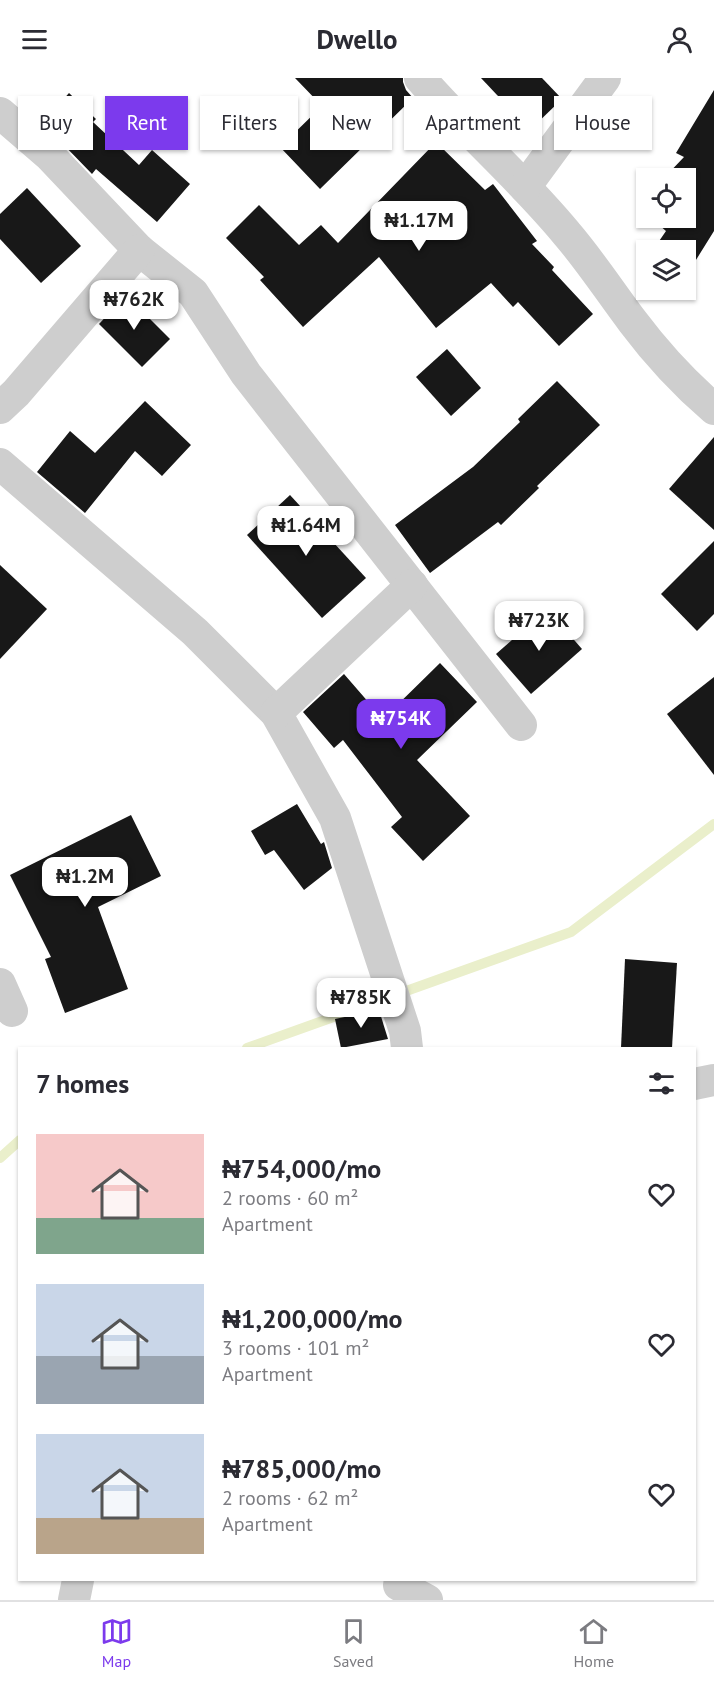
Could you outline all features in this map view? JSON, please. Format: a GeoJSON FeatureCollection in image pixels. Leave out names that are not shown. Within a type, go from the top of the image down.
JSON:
{"type":"FeatureCollection","features":[{"type":"Feature","properties":{"kind":"street"},"geometry":{"type":"LineString","coordinates":[[420,78],[568,234],[634,325],[686,385],[714,408]]}},
{"type":"Feature","properties":{"kind":"street"},"geometry":{"type":"LineString","coordinates":[[525,187],[605,78]]}},
{"type":"Feature","properties":{"kind":"street"},"geometry":{"type":"LineString","coordinates":[[0,113],[49,155],[138,250],[193,293],[246,374],[521,725]]}},
{"type":"Feature","properties":{"kind":"street"},"geometry":{"type":"LineString","coordinates":[[0,408],[16,393],[138,250]]}},
{"type":"Feature","properties":{"kind":"street"},"geometry":{"type":"LineString","coordinates":[[0,464],[195,632],[276,713],[335,818],[405,1031],[407,1047]]}},
{"type":"Feature","properties":{"kind":"street"},"geometry":{"type":"LineString","coordinates":[[276,713],[411,585]]}},
{"type":"Feature","properties":{"kind":"street"},"geometry":{"type":"LineString","coordinates":[[696,1084],[714,1080]]}},
{"type":"Feature","properties":{"kind":"street"},"geometry":{"type":"LineString","coordinates":[[74,1600],[78,1581]]}},
{"type":"Feature","properties":{"kind":"street"},"geometry":{"type":"LineString","coordinates":[[397,1588],[427,1600]]}},
{"type":"Feature","properties":{"kind":"building"},"geometry":{"type":"Polygon","coordinates":[[[295,78],[403,78],[406,90],[411,96],[404,96],[404,107],[392,119],[392,96],[312,96],[295,78]]]}},
{"type":"Feature","properties":{"kind":"building"},"geometry":{"type":"Polygon","coordinates":[[[481,78],[542,78],[559,96],[554,96],[554,107],[542,118],[542,96],[498,96],[481,78]]]}},
{"type":"Feature","properties":{"kind":"building"},"geometry":{"type":"Polygon","coordinates":[[[714,90],[714,231],[696,260],[696,240],[660,240],[666,231],[663,228],[696,228],[696,168],[674,168],[684,157],[676,153],[714,90]]]}},
{"type":"Feature","properties":{"kind":"building"},"geometry":{"type":"Polygon","coordinates":[[[310,118],[310,150],[360,150],[320,189],[283,150],[298,150],[298,129],[310,118]]]}},
{"type":"Feature","properties":{"kind":"building"},"geometry":{"type":"Polygon","coordinates":[[[93,122],[105,133],[105,150],[123,150],[139,165],[152,150],[190,184],[157,222],[96,169],[92,174],[69,150],[93,150],[93,122]]]}},
{"type":"Feature","properties":{"kind":"building"},"geometry":{"type":"Polygon","coordinates":[[[428,150],[444,150],[485,190],[493,184],[537,241],[532,244],[554,267],[552,270],[593,314],[559,346],[518,302],[513,307],[491,283],[436,328],[379,257],[303,327],[260,280],[264,277],[226,238],[259,205],[299,245],[321,225],[338,243],[428,150]]]}},
{"type":"Feature","properties":{"kind":"building"},"geometry":{"type":"Polygon","coordinates":[[[27,188],[81,246],[41,283],[0,239],[0,214],[27,188]]]}},
{"type":"Feature","properties":{"kind":"building"},"geometry":{"type":"Polygon","coordinates":[[[126,295],[170,339],[142,367],[99,324],[126,295]]]}},
{"type":"Feature","properties":{"kind":"building"},"geometry":{"type":"Polygon","coordinates":[[[447,349],[481,388],[451,416],[416,377],[447,349]]]}},
{"type":"Feature","properties":{"kind":"building"},"geometry":{"type":"Polygon","coordinates":[[[557,381],[600,425],[537,486],[539,488],[501,525],[498,522],[430,573],[395,525],[473,467],[520,422],[518,419],[557,381]]]}},
{"type":"Feature","properties":{"kind":"building"},"geometry":{"type":"Polygon","coordinates":[[[145,401],[191,445],[162,476],[135,451],[85,513],[37,472],[70,431],[95,453],[145,401]]]}},
{"type":"Feature","properties":{"kind":"building"},"geometry":{"type":"Polygon","coordinates":[[[714,437],[714,530],[669,489],[714,437]]]}},
{"type":"Feature","properties":{"kind":"building"},"geometry":{"type":"Polygon","coordinates":[[[290,495],[366,578],[322,618],[247,535],[290,495]]]}},
{"type":"Feature","properties":{"kind":"building"},"geometry":{"type":"Polygon","coordinates":[[[714,541],[714,614],[697,631],[661,594],[714,541]]]}},
{"type":"Feature","properties":{"kind":"building"},"geometry":{"type":"Polygon","coordinates":[[[0,565],[47,609],[0,659],[0,565]]]}},
{"type":"Feature","properties":{"kind":"building"},"geometry":{"type":"Polygon","coordinates":[[[547,609],[582,649],[531,694],[496,654],[547,609]]]}},
{"type":"Feature","properties":{"kind":"building"},"geometry":{"type":"Polygon","coordinates":[[[440,663],[477,702],[417,760],[470,816],[423,861],[391,827],[402,817],[343,740],[334,748],[303,712],[344,674],[383,719],[440,663]]]}},
{"type":"Feature","properties":{"kind":"building"},"geometry":{"type":"Polygon","coordinates":[[[714,677],[714,775],[667,714],[714,677]]]}},
{"type":"Feature","properties":{"kind":"building"},"geometry":{"type":"Polygon","coordinates":[[[297,804],[321,844],[324,842],[332,868],[304,890],[274,850],[265,855],[251,831],[297,804]]]}},
{"type":"Feature","properties":{"kind":"building"},"geometry":{"type":"Polygon","coordinates":[[[131,815],[161,876],[98,907],[128,989],[65,1013],[45,959],[51,957],[10,875],[131,815]]]}},
{"type":"Feature","properties":{"kind":"building"},"geometry":{"type":"Polygon","coordinates":[[[625,959],[677,963],[672,1047],[621,1047],[625,959]]]}},
{"type":"Feature","properties":{"kind":"building"},"geometry":{"type":"Polygon","coordinates":[[[379,1010],[388,1039],[341,1047],[335,1019],[379,1010]]]}},
{"type":"Feature","properties":{"kind":"waterway"},"geometry":{"type":"LineString","coordinates":[[250,1047],[571,932],[714,824]]}},
{"type":"Feature","properties":{"kind":"waterway"},"geometry":{"type":"LineString","coordinates":[[0,1158],[18,1142]]}}]}
